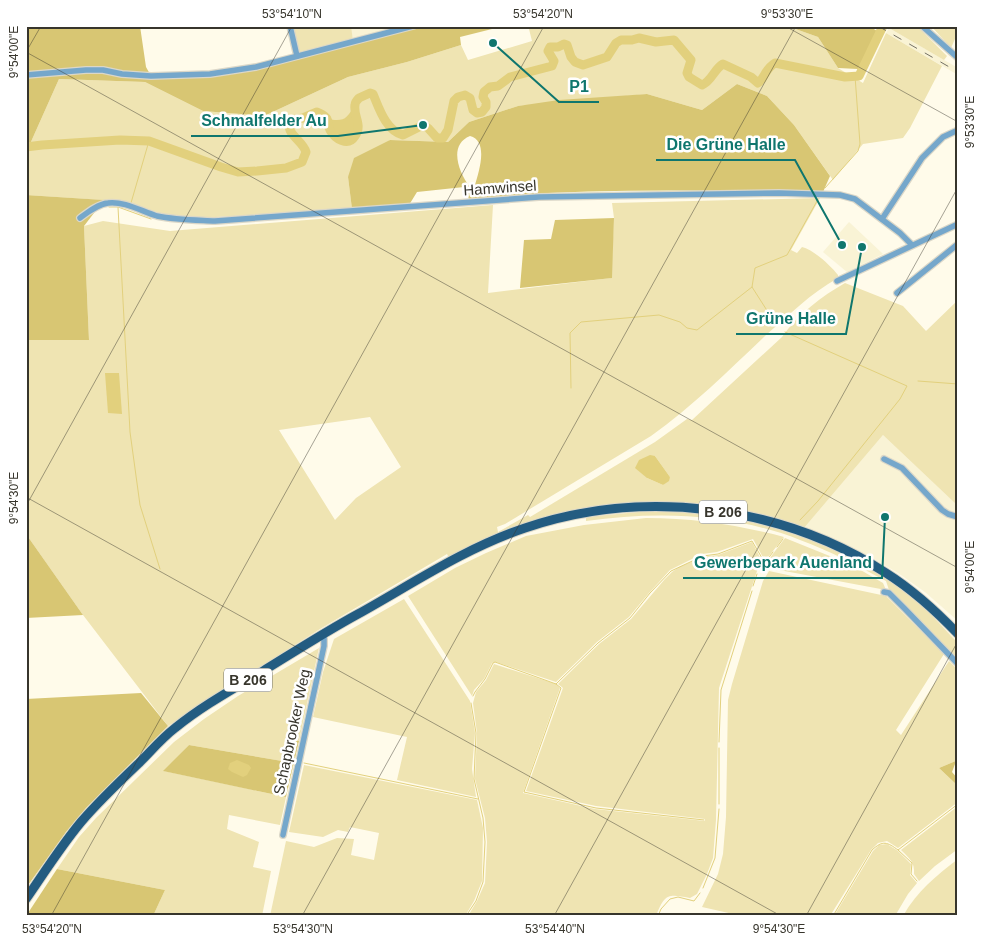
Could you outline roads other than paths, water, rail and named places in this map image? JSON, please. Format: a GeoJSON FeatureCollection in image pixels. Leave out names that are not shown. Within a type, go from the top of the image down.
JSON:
{"type":"FeatureCollection","features":[{"type":"Feature","properties":{"kind":"main road","name":"B 206"},"geometry":{"type":"LineString","coordinates":[[26,899],[81,822],[173,729],[200,709],[324,634],[453,560],[487,543],[551,520],[626,508],[660,507],[696,508],[752,517],[782,525],[817,537],[846,550],[887,573],[926,603],[958,634]]}},
{"type":"Feature","properties":{"kind":"street"},"geometry":{"type":"LineString","coordinates":[[290,26],[298,56]]}},
{"type":"Feature","properties":{"kind":"street"},"geometry":{"type":"LineString","coordinates":[[26,75],[86,70],[103,70],[122,74],[151,76],[210,74],[256,67],[413,26]]}},
{"type":"Feature","properties":{"kind":"street"},"geometry":{"type":"LineString","coordinates":[[922,26],[956,55]]}},
{"type":"Feature","properties":{"kind":"street"},"geometry":{"type":"LineString","coordinates":[[882,219],[922,158],[942,137],[958,130]]}},
{"type":"Feature","properties":{"kind":"street","name":"Hamwinsel"},"geometry":{"type":"LineString","coordinates":[[80,218],[99,205],[108,203],[118,203],[174,219],[215,220],[539,197],[779,193],[840,195],[855,199],[912,245]]}},
{"type":"Feature","properties":{"kind":"street"},"geometry":{"type":"LineString","coordinates":[[837,281],[958,224]]}},
{"type":"Feature","properties":{"kind":"street"},"geometry":{"type":"LineString","coordinates":[[896,293],[958,244]]}},
{"type":"Feature","properties":{"kind":"street"},"geometry":{"type":"LineString","coordinates":[[884,459],[902,468],[942,510],[958,517]]}},
{"type":"Feature","properties":{"kind":"street"},"geometry":{"type":"LineString","coordinates":[[884,592],[905,609],[958,664]]}},
{"type":"Feature","properties":{"kind":"street","name":"Schapbrooker Weg"},"geometry":{"type":"LineString","coordinates":[[283,835],[324,646],[324,634]]}},
{"type":"Feature","properties":{"kind":"waterway"},"geometry":{"type":"LineString","coordinates":[[26,147],[120,140],[149,141],[238,172],[286,168],[302,162],[306,152],[291,133],[289,125],[291,120],[303,118],[317,112],[326,118],[329,129],[338,139],[349,141],[355,136],[358,128],[355,104],[359,98],[370,93],[373,94],[388,124],[397,133],[403,135],[423,125],[437,138],[443,138],[448,130],[454,101],[458,97],[465,95],[470,98],[473,110],[477,113],[482,112],[486,107],[483,97],[484,92],[490,87],[498,86],[510,77],[552,66],[554,61],[548,51],[550,47],[567,45],[571,57],[575,62],[583,65],[607,57],[616,43],[621,40],[639,38],[656,42],[674,40],[691,60],[687,73],[689,77],[702,85],[723,64],[751,77],[758,83],[775,63],[845,77],[859,76],[883,26]]}},
{"type":"Feature","properties":{"kind":"waterway"},"geometry":{"type":"LineString","coordinates":[[825,188],[858,151],[860,144],[855,76]]}},
{"type":"Feature","properties":{"kind":"waterway"},"geometry":{"type":"LineString","coordinates":[[131,203],[149,141]]}},
{"type":"Feature","properties":{"kind":"waterway"},"geometry":{"type":"LineString","coordinates":[[775,323],[752,287],[755,268],[787,255],[817,201]]}},
{"type":"Feature","properties":{"kind":"waterway"},"geometry":{"type":"LineString","coordinates":[[109,207],[118,207],[151,219]]}},
{"type":"Feature","properties":{"kind":"waterway"},"geometry":{"type":"LineString","coordinates":[[118,207],[130,432],[140,505],[160,569]]}},
{"type":"Feature","properties":{"kind":"waterway"},"geometry":{"type":"LineString","coordinates":[[571,388],[570,333],[581,322],[659,315],[680,322],[687,328],[697,330],[752,287]]}},
{"type":"Feature","properties":{"kind":"waterway"},"geometry":{"type":"LineString","coordinates":[[785,332],[907,386],[900,399],[818,501],[800,520]]}},
{"type":"Feature","properties":{"kind":"waterway"},"geometry":{"type":"LineString","coordinates":[[918,381],[958,384]]}},
{"type":"Feature","properties":{"kind":"waterway"},"geometry":{"type":"LineString","coordinates":[[777,547],[783,539]]}},
{"type":"Feature","properties":{"kind":"waterway"},"geometry":{"type":"LineString","coordinates":[[473,696],[495,662],[556,684],[598,643],[630,618],[671,571],[703,556],[718,554],[752,541],[765,563]]}},
{"type":"Feature","properties":{"kind":"waterway"},"geometry":{"type":"LineString","coordinates":[[760,569],[773,552]]}},
{"type":"Feature","properties":{"kind":"waterway"},"geometry":{"type":"LineString","coordinates":[[753,586],[757,574]]}},
{"type":"Feature","properties":{"kind":"waterway"},"geometry":{"type":"LineString","coordinates":[[719,742],[721,690],[752,591]]}},
{"type":"Feature","properties":{"kind":"waterway"},"geometry":{"type":"LineString","coordinates":[[556,684],[561,688],[524,792],[596,808],[704,820]]}},
{"type":"Feature","properties":{"kind":"waterway"},"geometry":{"type":"LineString","coordinates":[[466,916],[476,901],[483,882],[485,842],[483,818],[474,779],[476,733],[471,703]]}},
{"type":"Feature","properties":{"kind":"waterway"},"geometry":{"type":"LineString","coordinates":[[719,748],[719,804]]}},
{"type":"Feature","properties":{"kind":"waterway"},"geometry":{"type":"LineString","coordinates":[[304,763],[478,799]]}},
{"type":"Feature","properties":{"kind":"waterway"},"geometry":{"type":"LineString","coordinates":[[917,881],[911,874],[912,863],[898,850],[958,804]]}},
{"type":"Feature","properties":{"kind":"waterway"},"geometry":{"type":"LineString","coordinates":[[703,888],[715,858],[719,809]]}},
{"type":"Feature","properties":{"kind":"waterway"},"geometry":{"type":"LineString","coordinates":[[833,916],[872,850],[882,843],[891,845],[898,850]]}},
{"type":"Feature","properties":{"kind":"waterway"},"geometry":{"type":"LineString","coordinates":[[658,916],[661,909],[670,899],[678,897],[694,901],[700,893]]}},
{"type":"Feature","properties":{"kind":"railway"},"geometry":{"type":"LineString","coordinates":[[878,26],[958,72]]}},
{"type":"Feature","properties":{"kind":"place","name":"P1"},"geometry":{"type":"Point","coordinates":[493,43]}},
{"type":"Feature","properties":{"kind":"place","name":"Schmalfelder Au"},"geometry":{"type":"Point","coordinates":[423,125]}},
{"type":"Feature","properties":{"kind":"place","name":"Die Grüne Halle"},"geometry":{"type":"Point","coordinates":[842,245]}},
{"type":"Feature","properties":{"kind":"place","name":"Grüne Halle"},"geometry":{"type":"Point","coordinates":[862,247]}},
{"type":"Feature","properties":{"kind":"place","name":"Gewerbepark Auenland"},"geometry":{"type":"Point","coordinates":[885,517]}}]}
